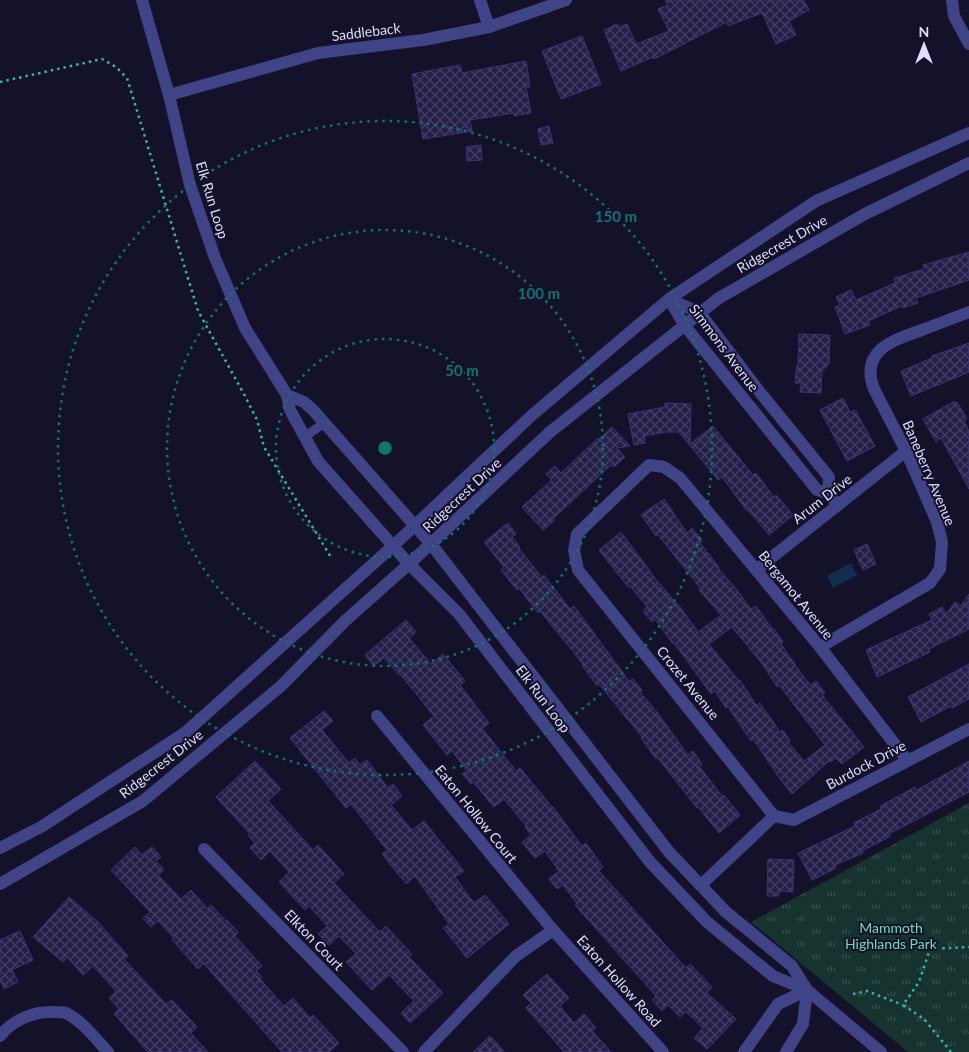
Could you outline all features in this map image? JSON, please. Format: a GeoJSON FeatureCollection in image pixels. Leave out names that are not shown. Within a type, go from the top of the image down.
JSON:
{"type":"FeatureCollection","features":[{"type":"Feature","properties":{"kind":"street","name":"Elk Run Loop"},"geometry":{"type":"LineString","coordinates":[[142,0],[169,95],[190,185],[215,258],[245,328],[287,395],[290,410],[306,436],[318,461],[409,564],[459,614],[650,862],[707,922],[773,976],[807,990],[882,1052]]}},
{"type":"Feature","properties":{"kind":"street"},"geometry":{"type":"LineString","coordinates":[[480,0],[489,27]]}},
{"type":"Feature","properties":{"kind":"street","name":"Saddleback"},"geometry":{"type":"LineString","coordinates":[[169,95],[318,53],[423,40],[489,27],[566,0]]}},
{"type":"Feature","properties":{"kind":"street"},"geometry":{"type":"LineString","coordinates":[[954,2],[954,16],[969,44]]}},
{"type":"Feature","properties":{"kind":"street","name":"Ridgecrest Drive"},"geometry":{"type":"LineString","coordinates":[[0,848],[41,827],[186,732],[393,546],[532,416],[669,298],[816,201],[969,134]]}},
{"type":"Feature","properties":{"kind":"street","name":"Ridgecrest Drive"},"geometry":{"type":"LineString","coordinates":[[0,884],[143,800],[281,686],[345,621],[431,544],[550,432],[719,298],[865,214],[969,163]]}},
{"type":"Feature","properties":{"kind":"street","name":"Simmons Avenue"},"geometry":{"type":"LineString","coordinates":[[669,298],[700,313],[829,477],[828,493]]}},
{"type":"Feature","properties":{"kind":"street","name":"Simmons Avenue"},"geometry":{"type":"LineString","coordinates":[[669,298],[685,326],[817,490],[828,493],[838,505]]}},
{"type":"Feature","properties":{"kind":"street","name":"Baneberry Avenue"},"geometry":{"type":"LineString","coordinates":[[820,647],[930,583],[940,569],[942,542],[937,522],[906,451],[874,389],[871,381],[871,368],[873,358],[887,343],[969,312]]}},
{"type":"Feature","properties":{"kind":"street","name":"Elk Run Loop"},"geometry":{"type":"LineString","coordinates":[[287,395],[304,402],[431,544],[669,852],[726,912],[792,966],[807,990]]}},
{"type":"Feature","properties":{"kind":"street","name":"Arum Drive"},"geometry":{"type":"LineString","coordinates":[[756,570],[906,451]]}},
{"type":"Feature","properties":{"kind":"street","name":"Bergamot Avenue"},"geometry":{"type":"LineString","coordinates":[[649,465],[664,467],[680,478],[820,647],[907,760]]}},
{"type":"Feature","properties":{"kind":"street","name":"Crozet Avenue"},"geometry":{"type":"LineString","coordinates":[[649,465],[577,534],[574,550],[578,570],[774,816]]}},
{"type":"Feature","properties":{"kind":"street","name":"Eaton Hollow Court"},"geometry":{"type":"LineString","coordinates":[[377,716],[553,930]]}},
{"type":"Feature","properties":{"kind":"street","name":"Burdock Drive"},"geometry":{"type":"LineString","coordinates":[[774,816],[794,820],[969,729]]}},
{"type":"Feature","properties":{"kind":"street"},"geometry":{"type":"LineString","coordinates":[[701,885],[774,816]]}},
{"type":"Feature","properties":{"kind":"street","name":"Elkton Court"},"geometry":{"type":"LineString","coordinates":[[204,849],[403,1052]]}},
{"type":"Feature","properties":{"kind":"street"},"geometry":{"type":"LineString","coordinates":[[424,1052],[516,956],[553,930]]}},
{"type":"Feature","properties":{"kind":"street","name":"Eaton Hollow Road"},"geometry":{"type":"LineString","coordinates":[[553,930],[663,1052]]}},
{"type":"Feature","properties":{"kind":"street"},"geometry":{"type":"LineString","coordinates":[[744,1052],[778,1004],[807,990]]}},
{"type":"Feature","properties":{"kind":"street"},"geometry":{"type":"LineString","coordinates":[[786,1052],[803,1024],[807,990]]}},
{"type":"Feature","properties":{"kind":"street"},"geometry":{"type":"LineString","coordinates":[[0,1036],[8,1026],[25,1017],[45,1012],[65,1013],[84,1027],[108,1052]]}},
{"type":"Feature","properties":{"kind":"lane"},"geometry":{"type":"LineString","coordinates":[[306,436],[324,423]]}},
{"type":"Feature","properties":{"kind":"path"},"geometry":{"type":"LineString","coordinates":[[0,82],[102,59],[116,67],[127,78],[198,311],[257,420],[264,447],[332,559]]}},
{"type":"Feature","properties":{"kind":"path"},"geometry":{"type":"LineString","coordinates":[[902,1005],[919,982],[930,949],[969,947]]}},
{"type":"Feature","properties":{"kind":"path"},"geometry":{"type":"LineString","coordinates":[[853,994],[867,991],[902,1005],[924,1019],[951,1052]]}},
{"type":"Feature","properties":{"kind":"green space","name":"Mammoth Highlands Park"},"geometry":{"type":"Polygon","coordinates":[[[969,803],[969,1052],[908,1052],[751,922],[969,803]]]}},
{"type":"Feature","properties":{"kind":"water"},"geometry":{"type":"Polygon","coordinates":[[[851,563],[857,575],[833,588],[827,576],[851,563]]]}},
{"type":"Feature","properties":{"kind":"building"},"geometry":{"type":"Polygon","coordinates":[[[665,0],[804,0],[809,10],[789,21],[796,35],[776,44],[762,13],[728,26],[727,22],[654,59],[653,57],[621,71],[604,30],[617,24],[619,27],[627,24],[636,44],[669,31],[658,9],[668,5],[665,0]]]}},
{"type":"Feature","properties":{"kind":"building"},"geometry":{"type":"Polygon","coordinates":[[[582,36],[601,84],[561,99],[542,51],[582,36]]]}},
{"type":"Feature","properties":{"kind":"building"},"geometry":{"type":"Polygon","coordinates":[[[526,61],[530,87],[526,87],[531,113],[514,116],[514,113],[470,120],[472,131],[423,139],[412,74],[460,65],[462,73],[526,61]]]}},
{"type":"Feature","properties":{"kind":"building"},"geometry":{"type":"Polygon","coordinates":[[[549,126],[553,143],[541,145],[538,129],[549,126]]]}},
{"type":"Feature","properties":{"kind":"building"},"geometry":{"type":"Polygon","coordinates":[[[481,145],[482,160],[467,161],[466,147],[481,145]]]}},
{"type":"Feature","properties":{"kind":"building"},"geometry":{"type":"Polygon","coordinates":[[[969,252],[969,280],[916,298],[918,303],[903,308],[902,306],[868,321],[870,325],[845,334],[835,307],[840,305],[836,297],[851,290],[856,300],[895,283],[894,278],[924,269],[923,265],[969,252]]]}},
{"type":"Feature","properties":{"kind":"building"},"geometry":{"type":"Polygon","coordinates":[[[799,334],[830,335],[829,364],[822,371],[821,393],[800,392],[801,383],[795,383],[798,365],[799,334]]]}},
{"type":"Feature","properties":{"kind":"building"},"geometry":{"type":"Polygon","coordinates":[[[969,343],[969,372],[911,396],[901,371],[932,358],[932,356],[969,343]]]}},
{"type":"Feature","properties":{"kind":"building"},"geometry":{"type":"Polygon","coordinates":[[[843,398],[850,412],[855,410],[875,446],[847,461],[820,410],[843,398]]]}},
{"type":"Feature","properties":{"kind":"building"},"geometry":{"type":"Polygon","coordinates":[[[953,402],[957,402],[967,419],[964,421],[969,431],[969,489],[941,438],[936,442],[923,419],[953,402]]]}},
{"type":"Feature","properties":{"kind":"building"},"geometry":{"type":"Polygon","coordinates":[[[665,403],[691,404],[690,444],[713,426],[753,475],[756,473],[774,497],[776,495],[793,515],[769,535],[747,511],[722,477],[718,480],[679,432],[644,436],[645,443],[634,445],[628,414],[665,407],[665,403]]]}},
{"type":"Feature","properties":{"kind":"building"},"geometry":{"type":"Polygon","coordinates":[[[612,427],[630,446],[617,448],[625,457],[614,467],[611,465],[543,530],[522,507],[552,480],[546,474],[555,466],[561,473],[612,427]]]}},
{"type":"Feature","properties":{"kind":"building"},"geometry":{"type":"Polygon","coordinates":[[[664,499],[687,533],[692,528],[702,540],[700,543],[718,568],[751,609],[756,606],[783,642],[781,644],[803,676],[811,685],[816,681],[825,693],[822,695],[864,747],[842,764],[836,758],[829,761],[792,794],[753,739],[751,741],[728,707],[726,708],[715,691],[711,694],[655,619],[652,622],[643,611],[647,607],[630,586],[628,587],[599,550],[621,532],[698,632],[721,615],[699,590],[701,589],[658,535],[656,536],[641,515],[664,499]],[[732,627],[709,644],[740,680],[756,705],[760,703],[780,732],[783,730],[790,741],[788,742],[804,761],[825,745],[779,685],[777,687],[763,665],[732,627]]]}},
{"type":"Feature","properties":{"kind":"building"},"geometry":{"type":"Polygon","coordinates":[[[508,523],[516,534],[512,537],[520,547],[519,549],[542,577],[544,575],[570,609],[574,606],[629,681],[633,679],[642,690],[640,692],[688,755],[693,751],[702,764],[699,766],[722,796],[724,795],[740,815],[719,833],[657,757],[656,759],[642,737],[599,684],[597,686],[583,664],[540,611],[538,613],[519,588],[517,590],[501,570],[504,567],[484,542],[508,523]]]}},
{"type":"Feature","properties":{"kind":"building"},"geometry":{"type":"Polygon","coordinates":[[[867,544],[876,564],[863,570],[854,550],[867,544]]]}},
{"type":"Feature","properties":{"kind":"building"},"geometry":{"type":"Polygon","coordinates":[[[969,594],[969,629],[929,649],[930,652],[877,677],[866,650],[932,620],[929,614],[942,607],[946,614],[955,602],[961,606],[969,594]]]}},
{"type":"Feature","properties":{"kind":"building"},"geometry":{"type":"Polygon","coordinates":[[[406,620],[416,632],[409,638],[431,664],[443,654],[465,681],[460,685],[489,723],[482,728],[516,771],[520,768],[553,807],[582,846],[586,843],[603,867],[599,871],[686,968],[690,964],[712,987],[707,993],[736,1019],[707,1049],[694,1038],[703,1028],[686,1012],[680,1017],[668,1005],[662,1011],[652,1000],[656,996],[575,905],[577,904],[563,885],[557,889],[549,879],[559,871],[545,851],[535,858],[522,842],[531,835],[504,799],[494,807],[473,782],[471,784],[462,774],[467,771],[452,751],[447,755],[423,725],[434,716],[400,674],[384,658],[374,666],[365,655],[406,620]]]}},
{"type":"Feature","properties":{"kind":"building"},"geometry":{"type":"Polygon","coordinates":[[[969,664],[969,699],[921,722],[908,697],[969,664]]]}},
{"type":"Feature","properties":{"kind":"building"},"geometry":{"type":"Polygon","coordinates":[[[324,711],[333,721],[322,730],[349,763],[355,758],[360,765],[367,760],[388,788],[393,784],[402,796],[391,805],[412,830],[424,821],[464,871],[455,877],[474,903],[485,895],[509,924],[467,958],[443,928],[449,924],[415,876],[406,884],[382,854],[387,850],[351,804],[346,808],[290,738],[324,711]]]}},
{"type":"Feature","properties":{"kind":"building"},"geometry":{"type":"Polygon","coordinates":[[[255,761],[281,789],[268,801],[313,850],[318,845],[344,874],[334,883],[380,932],[386,926],[412,954],[409,957],[443,993],[410,1023],[401,1013],[414,1001],[389,975],[372,990],[346,962],[356,954],[339,936],[329,945],[318,934],[327,926],[309,906],[305,910],[279,882],[289,872],[270,851],[261,860],[250,848],[255,843],[248,836],[250,834],[216,797],[255,761]]]}},
{"type":"Feature","properties":{"kind":"building"},"geometry":{"type":"Polygon","coordinates":[[[969,761],[969,792],[889,834],[891,836],[862,851],[863,853],[835,865],[836,868],[812,880],[798,853],[855,826],[854,823],[881,809],[880,806],[915,787],[917,790],[969,761]]]}},
{"type":"Feature","properties":{"kind":"building"},"geometry":{"type":"Polygon","coordinates":[[[135,847],[142,855],[152,847],[161,857],[156,861],[164,870],[158,875],[181,899],[191,890],[207,908],[211,905],[238,932],[235,936],[262,966],[256,971],[262,977],[260,979],[284,1006],[293,998],[310,1018],[313,1015],[339,1043],[329,1052],[282,1052],[204,964],[198,969],[158,921],[151,927],[143,918],[150,912],[111,870],[135,847]]]}},
{"type":"Feature","properties":{"kind":"building"},"geometry":{"type":"Polygon","coordinates":[[[768,859],[794,860],[793,892],[779,891],[779,896],[767,896],[768,859]]]}},
{"type":"Feature","properties":{"kind":"building"},"geometry":{"type":"Polygon","coordinates":[[[69,897],[98,922],[128,956],[124,959],[166,1004],[172,1000],[197,1027],[191,1033],[208,1052],[148,1052],[114,1014],[119,1009],[109,998],[116,991],[93,966],[83,975],[67,957],[63,962],[33,937],[69,897]]]}},
{"type":"Feature","properties":{"kind":"building"},"geometry":{"type":"Polygon","coordinates":[[[20,931],[33,960],[12,970],[18,982],[4,989],[0,981],[0,940],[20,931]]]}},
{"type":"Feature","properties":{"kind":"building"},"geometry":{"type":"Polygon","coordinates":[[[547,974],[569,998],[560,1006],[574,1023],[584,1014],[596,1028],[592,1031],[611,1052],[564,1052],[526,1008],[531,1003],[523,995],[547,974]]]}},
{"type":"Feature","properties":{"kind":"building"},"geometry":{"type":"Polygon","coordinates":[[[490,1036],[505,1052],[473,1052],[490,1036]]]}}]}
